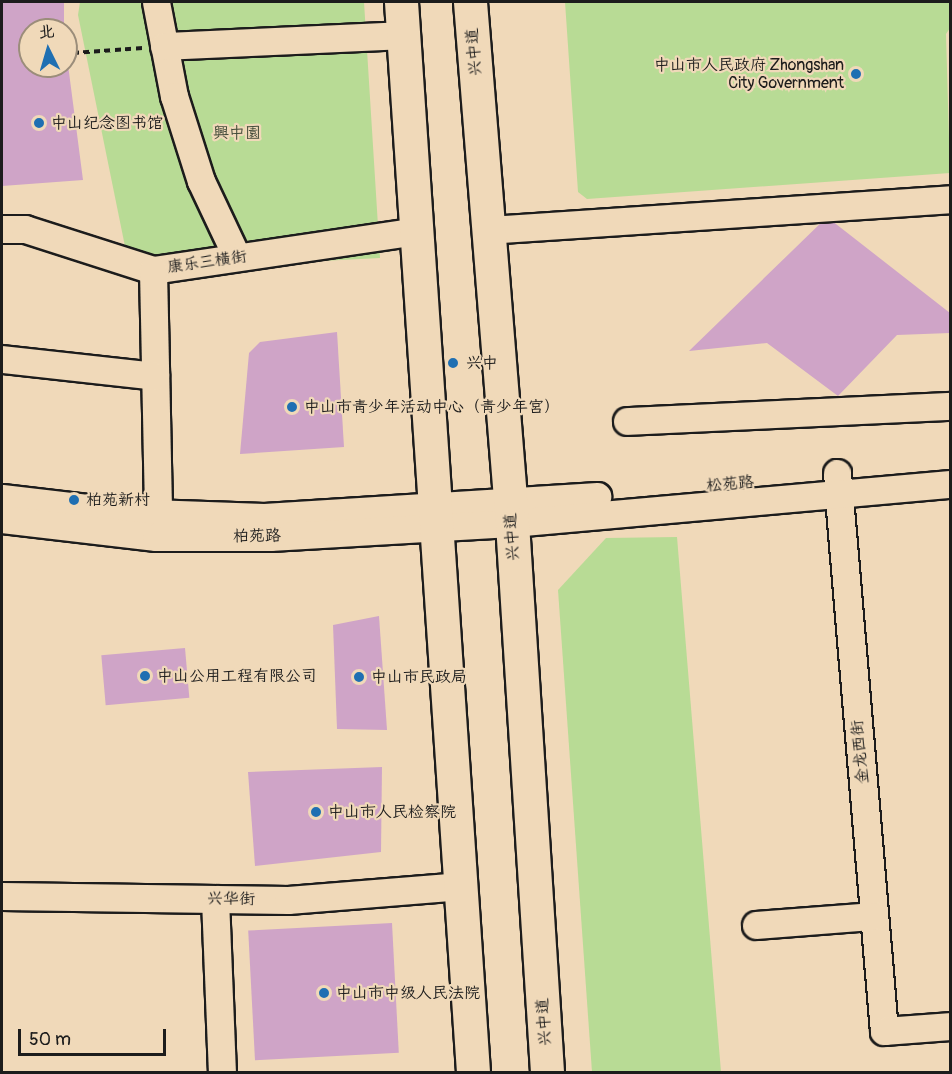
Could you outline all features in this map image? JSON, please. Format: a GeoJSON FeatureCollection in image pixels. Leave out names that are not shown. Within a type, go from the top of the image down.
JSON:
{"type":"FeatureCollection","features":[{"type":"Feature","properties":{"kind":"main road"},"geometry":{"type":"LineString","coordinates":[[401,2],[473,1072]]}},
{"type":"Feature","properties":{"kind":"main road","name":"兴中道"},"geometry":{"type":"LineString","coordinates":[[470,2],[511,512],[547,1072]]}},
{"type":"Feature","properties":{"kind":"street"},"geometry":{"type":"LineString","coordinates":[[156,2],[174,96],[201,181],[237,257]]}},
{"type":"Feature","properties":{"kind":"street"},"geometry":{"type":"LineString","coordinates":[[164,46],[403,35]]}},
{"type":"Feature","properties":{"kind":"street"},"geometry":{"type":"LineString","coordinates":[[488,230],[951,199]]}},
{"type":"Feature","properties":{"kind":"street","name":"康乐三横街"},"geometry":{"type":"LineString","coordinates":[[2,229],[25,229],[153,270],[417,231]]}},
{"type":"Feature","properties":{"kind":"street"},"geometry":{"type":"LineString","coordinates":[[153,270],[158,514]]}},
{"type":"Feature","properties":{"kind":"street"},"geometry":{"type":"LineString","coordinates":[[2,359],[155,376]]}},
{"type":"Feature","properties":{"kind":"street"},"geometry":{"type":"LineString","coordinates":[[627,421],[951,406]]}},
{"type":"Feature","properties":{"kind":"street","name":"松苑路"},"geometry":{"type":"LineString","coordinates":[[511,512],[837,482],[951,467]]}},
{"type":"Feature","properties":{"kind":"street","name":"松苑路"},"geometry":{"type":"LineString","coordinates":[[837,482],[951,484]]}},
{"type":"Feature","properties":{"kind":"street","name":"金龙西街"},"geometry":{"type":"LineString","coordinates":[[837,482],[884,1031],[951,1026]]}},
{"type":"Feature","properties":{"kind":"street","name":"柏苑路"},"geometry":{"type":"LineString","coordinates":[[2,498],[158,514],[264,517],[437,517]]}},
{"type":"Feature","properties":{"kind":"street","name":"柏苑路"},"geometry":{"type":"LineString","coordinates":[[2,519],[156,537],[511,512]]}},
{"type":"Feature","properties":{"kind":"street","name":"兴华街"},"geometry":{"type":"LineString","coordinates":[[2,896],[288,900],[461,886]]}},
{"type":"Feature","properties":{"kind":"street"},"geometry":{"type":"LineString","coordinates":[[214,899],[222,1072]]}},
{"type":"Feature","properties":{"kind":"street"},"geometry":{"type":"LineString","coordinates":[[756,925],[874,916]]}},
{"type":"Feature","properties":{"kind":"path"},"geometry":{"type":"LineString","coordinates":[[78,53],[164,46]]}},
{"type":"Feature","properties":{"kind":"green space","name":"興中園"},"geometry":{"type":"Polygon","coordinates":[[[80,2],[364,2],[380,258],[130,271],[78,15],[80,2]]]}},
{"type":"Feature","properties":{"kind":"green space"},"geometry":{"type":"Polygon","coordinates":[[[565,2],[950,2],[950,28],[946,34],[950,173],[587,199],[578,192],[565,2]]]}},
{"type":"Feature","properties":{"kind":"green space"},"geometry":{"type":"Polygon","coordinates":[[[677,537],[721,1072],[592,1072],[558,590],[606,538],[677,537]]]}},
{"type":"Feature","properties":{"kind":"building","name":"中山纪念图书馆"},"geometry":{"type":"Polygon","coordinates":[[[2,2],[64,2],[64,18],[18,18],[18,78],[70,78],[83,180],[2,186],[2,2]]]}},
{"type":"Feature","properties":{"kind":"building"},"geometry":{"type":"Polygon","coordinates":[[[827,217],[950,313],[950,333],[897,335],[838,396],[767,343],[689,351],[827,217]]]}},
{"type":"Feature","properties":{"kind":"building","name":"中山市青少年活动中心（青少年宫）"},"geometry":{"type":"Polygon","coordinates":[[[337,332],[344,447],[240,454],[249,353],[260,342],[337,332]]]}},
{"type":"Feature","properties":{"kind":"building","name":"中山市民政局"},"geometry":{"type":"Polygon","coordinates":[[[379,616],[387,730],[337,729],[333,625],[379,616]]]}},
{"type":"Feature","properties":{"kind":"building","name":"中山公用工程有限公司"},"geometry":{"type":"Polygon","coordinates":[[[185,648],[189,698],[106,705],[101,655],[185,648]]]}},
{"type":"Feature","properties":{"kind":"building","name":"中山市人民检察院"},"geometry":{"type":"Polygon","coordinates":[[[382,767],[381,852],[255,866],[248,772],[382,767]]]}},
{"type":"Feature","properties":{"kind":"building","name":"中山市中级人民法院"},"geometry":{"type":"Polygon","coordinates":[[[392,923],[399,1053],[255,1060],[248,931],[392,923]]]}},
{"type":"Feature","properties":{"kind":"place","name":"中山市人民政府 Zhongshan City Government"},"geometry":{"type":"Point","coordinates":[856,74]}},
{"type":"Feature","properties":{"kind":"place","name":"中山纪念图书馆"},"geometry":{"type":"Point","coordinates":[39,123]}},
{"type":"Feature","properties":{"kind":"place","name":"兴中"},"geometry":{"type":"Point","coordinates":[453,363]}},
{"type":"Feature","properties":{"kind":"place","name":"中山市青少年活动中心（青少年宫）"},"geometry":{"type":"Point","coordinates":[292,407]}},
{"type":"Feature","properties":{"kind":"place","name":"柏苑新村"},"geometry":{"type":"Point","coordinates":[74,500]}},
{"type":"Feature","properties":{"kind":"place","name":"中山公用工程有限公司"},"geometry":{"type":"Point","coordinates":[145,676]}},
{"type":"Feature","properties":{"kind":"place","name":"中山市民政局"},"geometry":{"type":"Point","coordinates":[359,677]}},
{"type":"Feature","properties":{"kind":"place","name":"中山市人民检察院"},"geometry":{"type":"Point","coordinates":[316,812]}},
{"type":"Feature","properties":{"kind":"place","name":"中山市中级人民法院"},"geometry":{"type":"Point","coordinates":[324,993]}}]}
